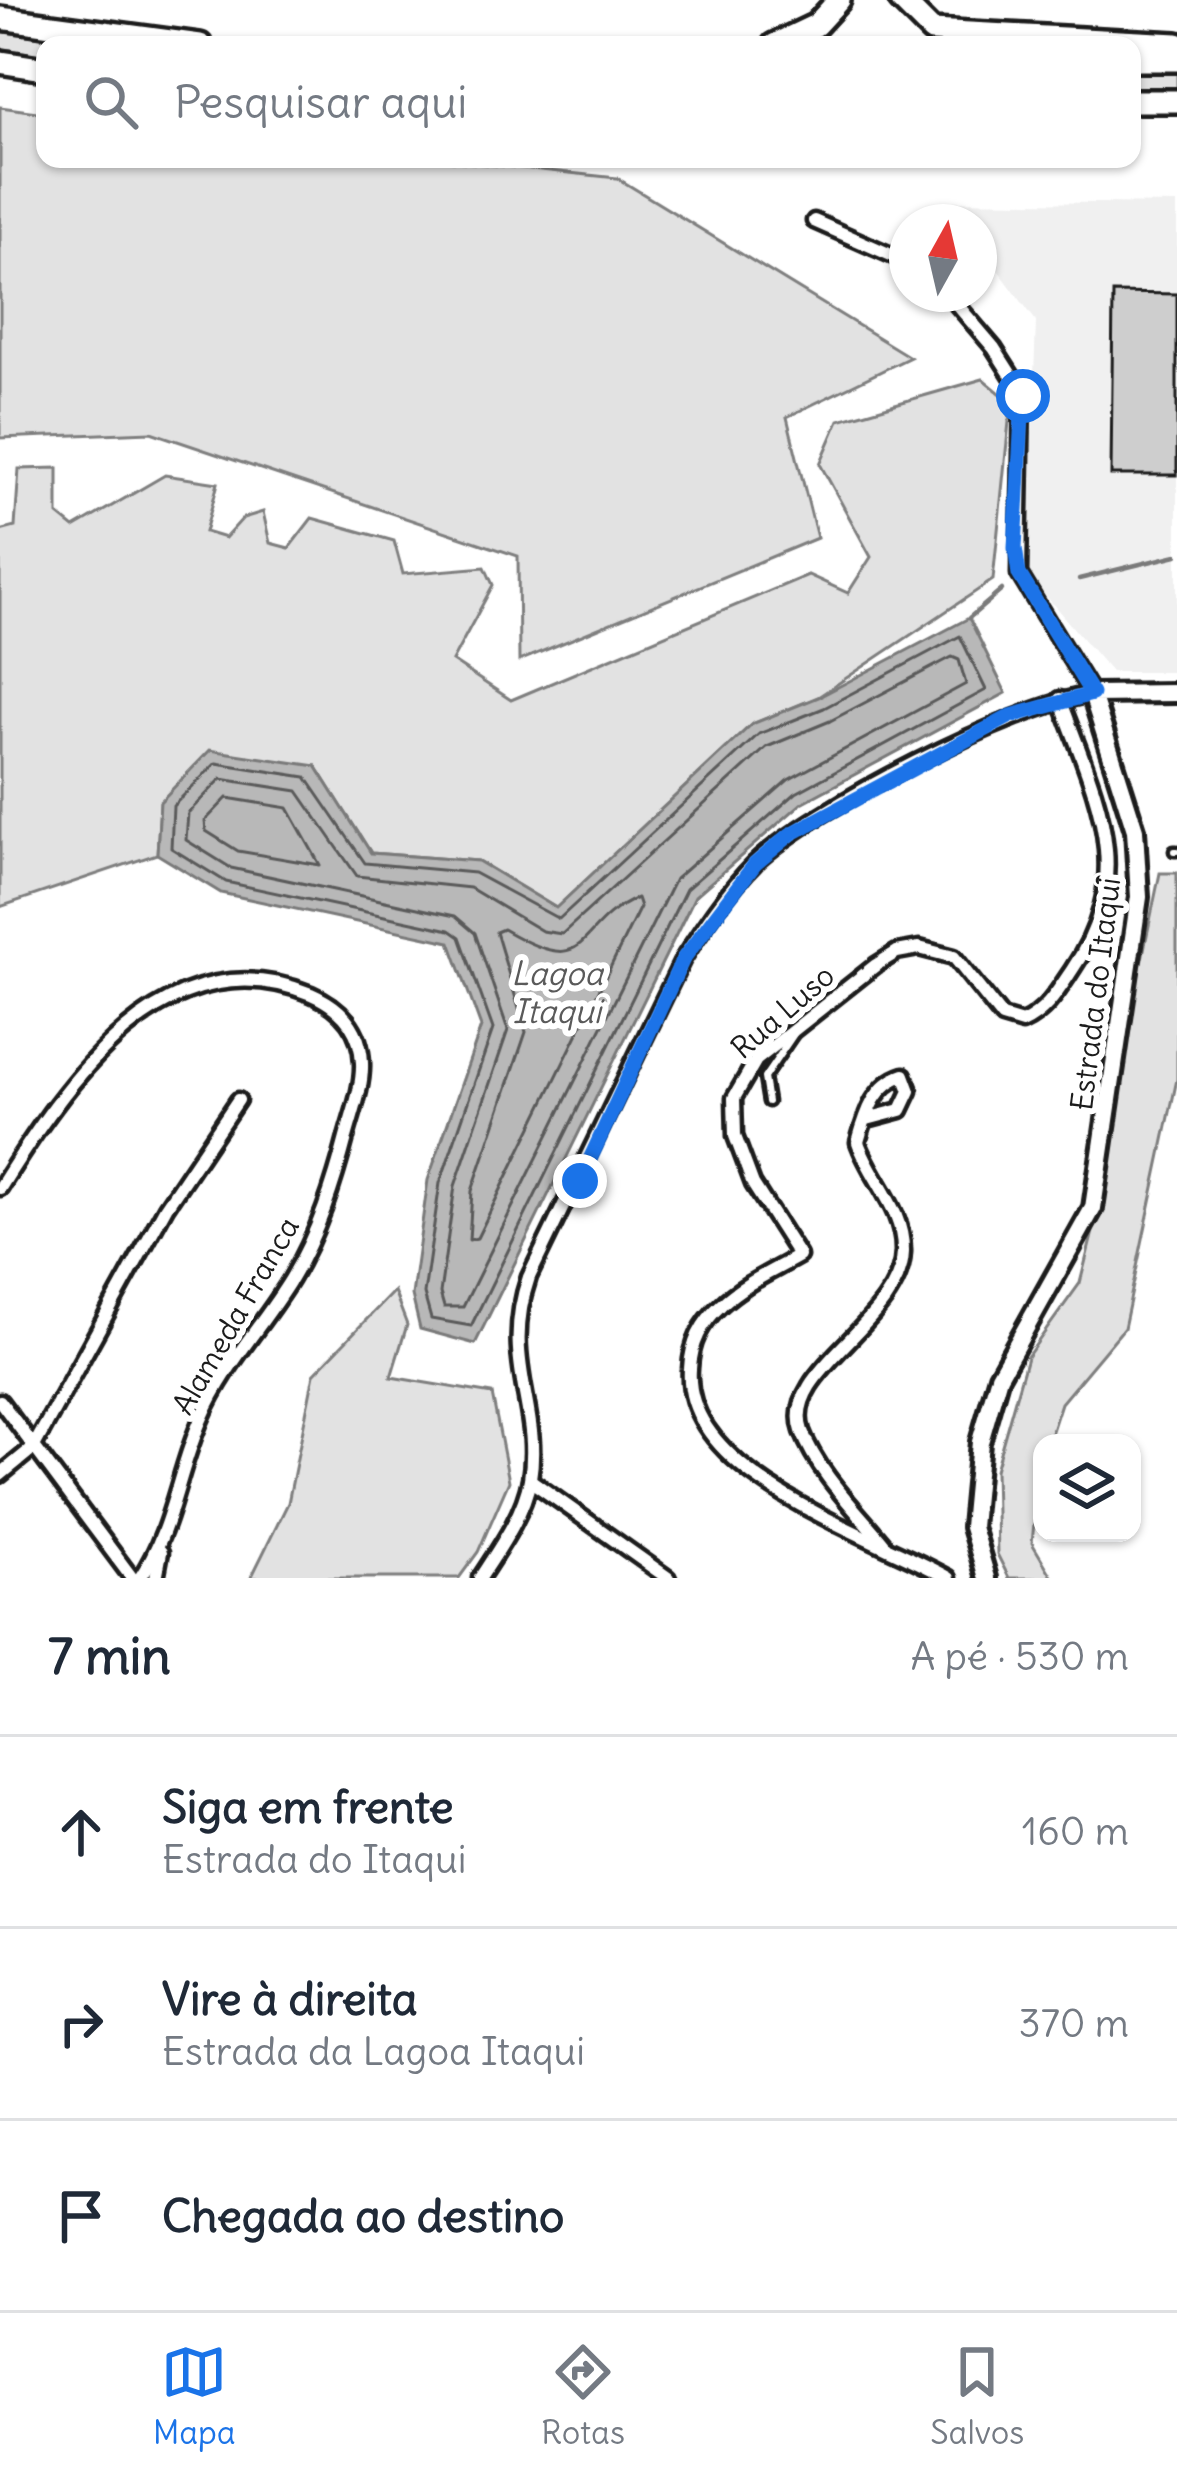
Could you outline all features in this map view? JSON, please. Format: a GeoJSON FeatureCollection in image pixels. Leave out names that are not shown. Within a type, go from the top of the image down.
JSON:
{"type":"FeatureCollection","features":[{"type":"Feature","properties":{"kind":"highway"},"geometry":{"type":"LineString","coordinates":[[793,36],[816,25],[839,0]]}},
{"type":"Feature","properties":{"kind":"highway"},"geometry":{"type":"LineString","coordinates":[[901,0],[932,31],[1026,36]]}},
{"type":"Feature","properties":{"kind":"highway"},"geometry":{"type":"LineString","coordinates":[[0,18],[133,36]]}},
{"type":"Feature","properties":{"kind":"highway"},"geometry":{"type":"LineString","coordinates":[[1141,42],[1177,44]]}},
{"type":"Feature","properties":{"kind":"highway"},"geometry":{"type":"LineString","coordinates":[[1141,59],[1177,60]]}},
{"type":"Feature","properties":{"kind":"highway"},"geometry":{"type":"LineString","coordinates":[[0,62],[36,68]]}},
{"type":"Feature","properties":{"kind":"highway"},"geometry":{"type":"LineString","coordinates":[[1141,101],[1177,101]]}},
{"type":"Feature","properties":{"kind":"street"},"geometry":{"type":"LineString","coordinates":[[814,221],[889,254]]}},
{"type":"Feature","properties":{"kind":"street","name":"Estrada do Itaqui"},"geometry":{"type":"LineString","coordinates":[[963,312],[1022,392],[1019,574],[1092,694],[1135,830],[1139,897],[1094,1208],[999,1376],[980,1442],[971,1527],[987,1578]]}},
{"type":"Feature","properties":{"kind":"street"},"geometry":{"type":"LineString","coordinates":[[480,1578],[510,1529],[530,1480],[516,1360],[519,1305],[683,959],[706,924],[755,864],[791,834],[1011,716],[1092,694],[1177,693]]}},
{"type":"Feature","properties":{"kind":"street","name":"Rua Luso"},"geometry":{"type":"LineString","coordinates":[[884,1545],[838,1528],[736,1459],[704,1429],[692,1406],[690,1364],[704,1323],[743,1288],[800,1256],[753,1184],[732,1114],[745,1073],[799,1025],[897,952],[920,948],[954,957],[1012,1022],[1031,1018],[1054,997],[1100,923],[1110,862],[1097,802],[1060,699]]}},
{"type":"Feature","properties":{"kind":"street","name":"Alameda Franca"},"geometry":{"type":"LineString","coordinates":[[0,1187],[82,1067],[112,1037],[160,1005],[233,983],[278,985],[323,1000],[348,1019],[359,1043],[362,1072],[338,1172],[293,1276],[202,1416],[161,1544],[129,1575]]}},
{"type":"Feature","properties":{"kind":"street"},"geometry":{"type":"LineString","coordinates":[[0,1475],[33,1448],[166,1207],[238,1100]]}},
{"type":"Feature","properties":{"kind":"street"},"geometry":{"type":"LineString","coordinates":[[867,1119],[858,1142],[900,1225],[900,1273],[878,1315],[808,1386],[800,1424],[824,1468],[884,1545],[949,1578]]}},
{"type":"Feature","properties":{"kind":"street"},"geometry":{"type":"LineString","coordinates":[[0,1402],[129,1575]]}},
{"type":"Feature","properties":{"kind":"street"},"geometry":{"type":"LineString","coordinates":[[530,1480],[668,1578]]}},
{"type":"Feature","properties":{"kind":"street"},"geometry":{"type":"LineString","coordinates":[[156,1578],[161,1544]]}},
{"type":"Feature","properties":{"kind":"lane"},"geometry":{"type":"LineString","coordinates":[[768,1102],[764,1078],[799,1025]]}},
{"type":"Feature","properties":{"kind":"shaded area"},"geometry":{"type":"Polygon","coordinates":[[[0,31],[36,36],[36,54],[0,48],[0,31]]]}},
{"type":"Feature","properties":{"kind":"shaded area"},"geometry":{"type":"Polygon","coordinates":[[[1141,71],[1177,71],[1177,89],[1141,90],[1141,71]]]}},
{"type":"Feature","properties":{"kind":"shaded area"},"geometry":{"type":"Polygon","coordinates":[[[0,107],[36,112],[36,168],[521,168],[617,178],[910,357],[787,417],[817,538],[519,661],[518,556],[151,432],[0,438],[0,107]]]}},
{"type":"Feature","properties":{"kind":"shaded area"},"geometry":{"type":"Polygon","coordinates":[[[948,201],[1177,204],[1177,672],[1111,672],[1027,574],[1036,321],[997,268],[997,204],[948,201]]]}},
{"type":"Feature","properties":{"kind":"shaded area"},"geometry":{"type":"Polygon","coordinates":[[[983,379],[1011,402],[993,580],[818,697],[752,724],[556,908],[478,861],[371,853],[316,766],[160,802],[157,854],[0,907],[0,531],[15,527],[19,469],[58,468],[58,515],[74,528],[165,475],[218,483],[205,532],[225,538],[243,518],[263,512],[270,543],[289,548],[312,518],[394,541],[403,574],[485,567],[493,585],[452,661],[511,700],[808,575],[848,593],[871,557],[820,464],[839,420],[983,379]]]}},
{"type":"Feature","properties":{"kind":"shaded area"},"geometry":{"type":"Polygon","coordinates":[[[1160,873],[1177,873],[1177,1079],[1124,1328],[1061,1403],[1051,1434],[1033,1434],[1032,1543],[1053,1578],[1009,1578],[997,1554],[995,1470],[1027,1357],[1080,1283],[1109,1168],[1124,1045],[1160,873]]]}},
{"type":"Feature","properties":{"kind":"shaded area"},"geometry":{"type":"Polygon","coordinates":[[[394,1291],[407,1325],[391,1377],[492,1394],[509,1481],[478,1552],[459,1578],[251,1578],[288,1503],[314,1374],[394,1291]]]}},
{"type":"Feature","properties":{"kind":"water","name":"Lagoa Itaqui"},"geometry":{"type":"Polygon","coordinates":[[[969,618],[1006,693],[802,803],[695,896],[475,1344],[420,1329],[412,1295],[428,1180],[481,1027],[450,942],[221,893],[157,854],[160,802],[210,750],[316,766],[371,853],[478,861],[556,908],[752,724],[819,697],[969,618]]]}},
{"type":"Feature","properties":{"kind":"building"},"geometry":{"type":"Polygon","coordinates":[[[1113,293],[1177,294],[1177,475],[1111,475],[1113,293]]]}},
{"type":"Feature","properties":{"kind":"waterway"},"geometry":{"type":"LineString","coordinates":[[1079,579],[1177,555]]}},
{"type":"Feature","properties":{"kind":"waterway"},"geometry":{"type":"LineString","coordinates":[[969,618],[1002,590]]}},
{"type":"Feature","properties":{"kind":"route"},"geometry":{"type":"LineString","coordinates":[[580,1181],[683,959],[755,864],[791,834],[1011,716],[1092,694],[1022,587],[1015,548],[1023,396]]}}]}
